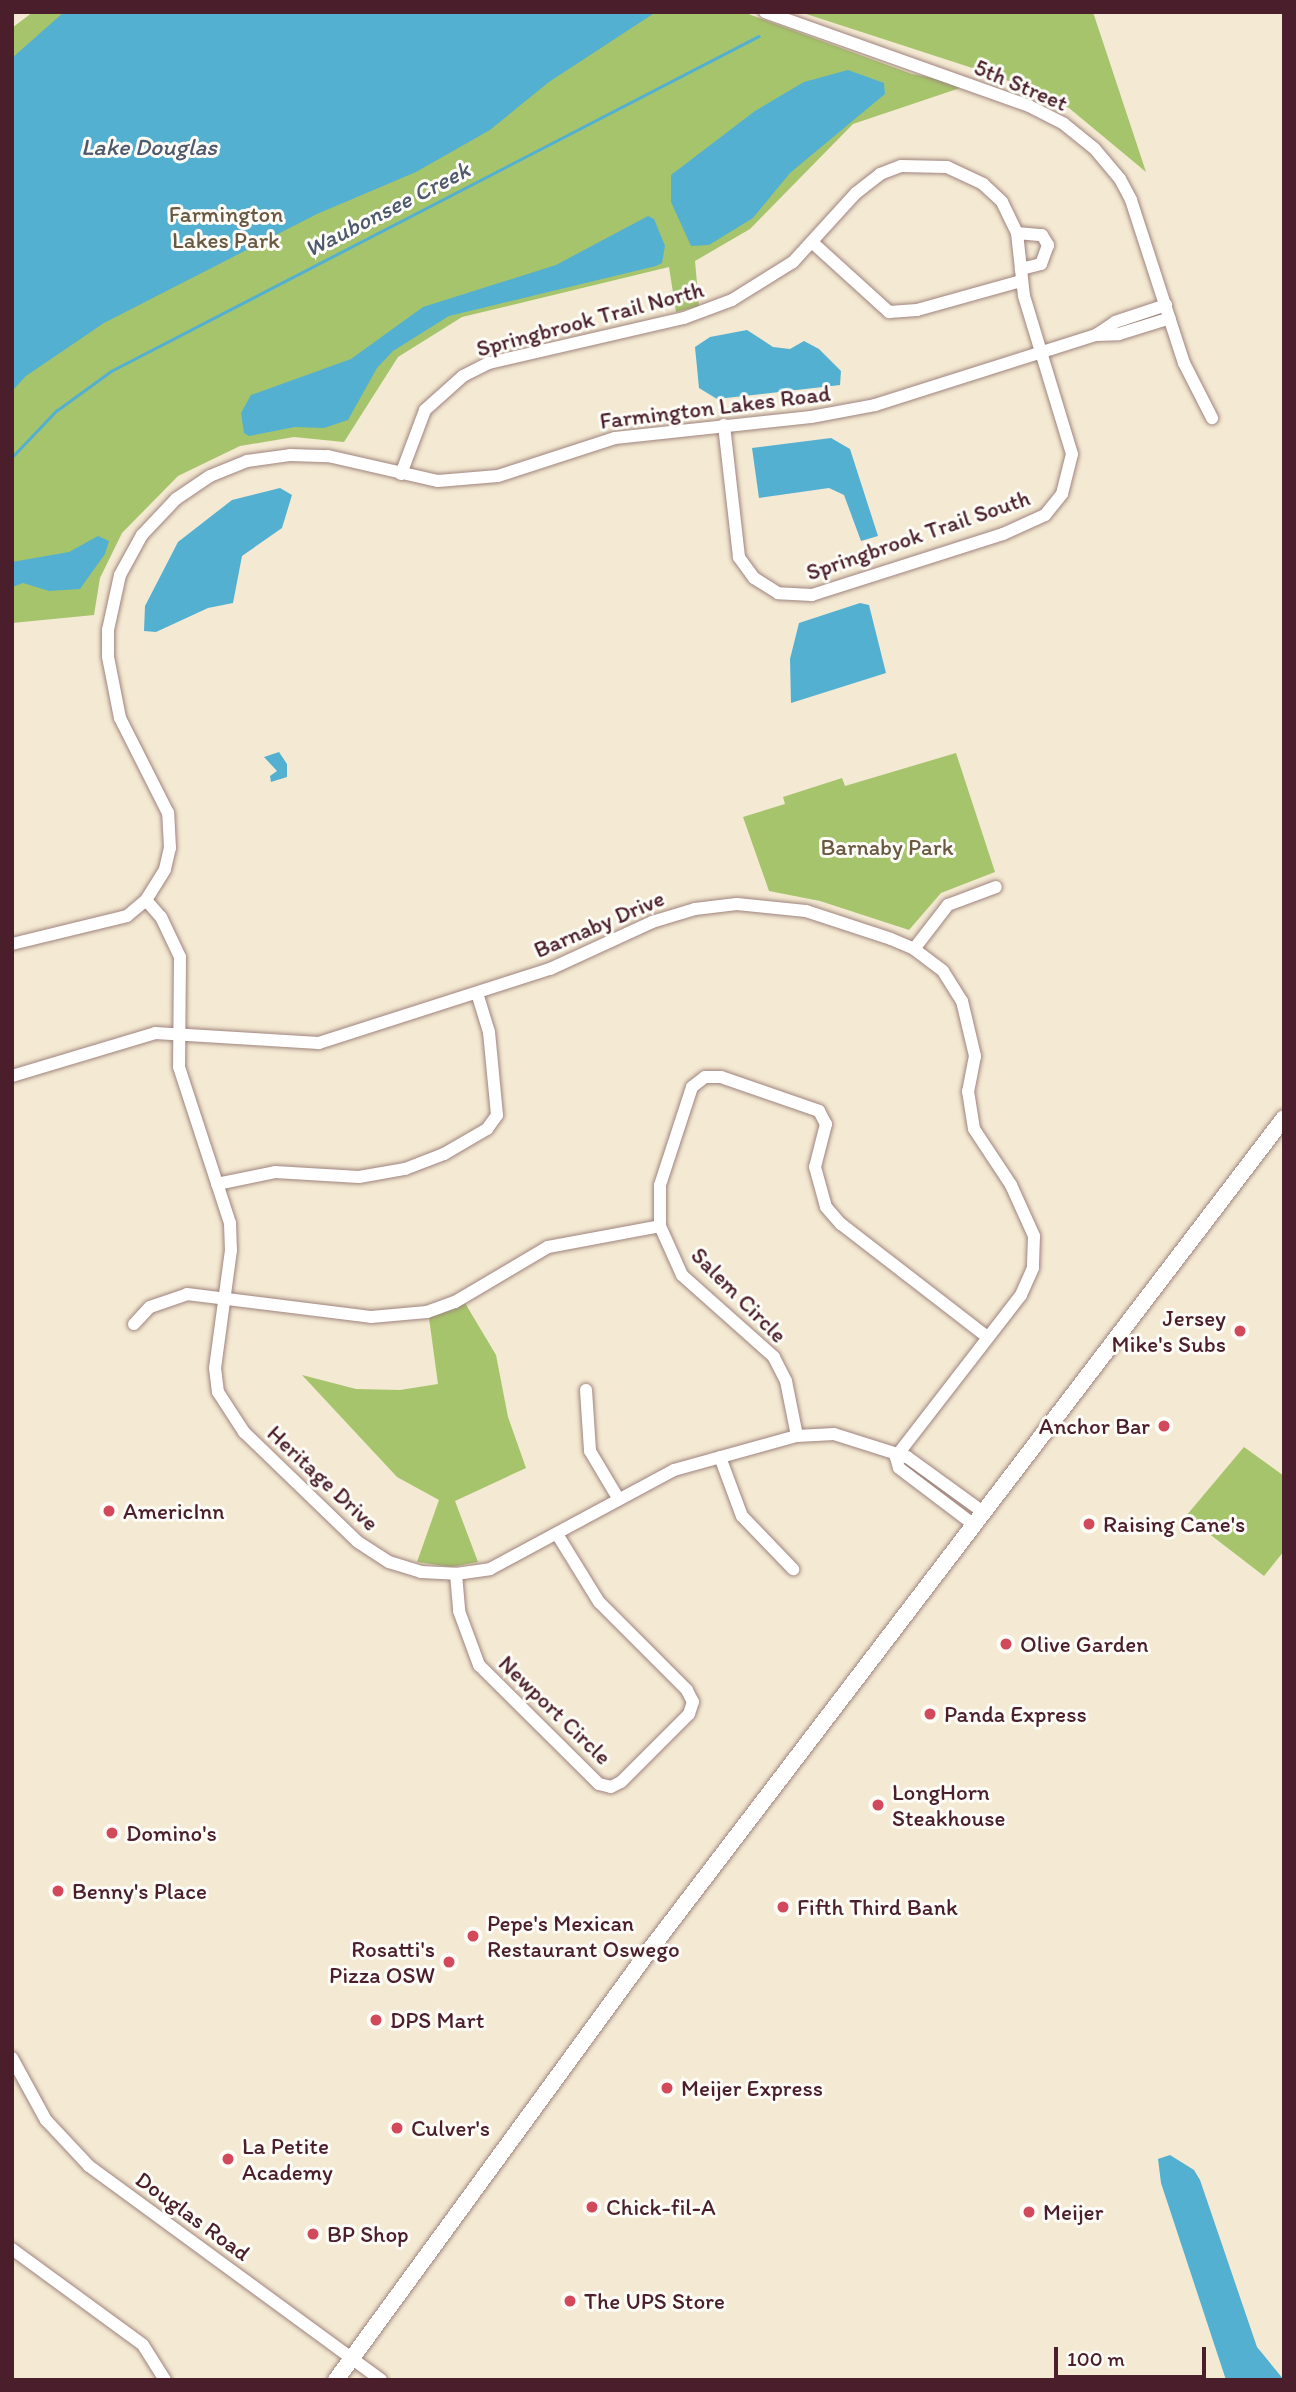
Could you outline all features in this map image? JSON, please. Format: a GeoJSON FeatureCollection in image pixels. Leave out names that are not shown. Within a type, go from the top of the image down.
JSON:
{"type":"FeatureCollection","features":[{"type":"Feature","properties":{"kind":"main road"},"geometry":{"type":"LineString","coordinates":[[337,2380],[657,1940],[1284,1118]]}},
{"type":"Feature","properties":{"kind":"street","name":"5th Street"},"geometry":{"type":"LineString","coordinates":[[765,12],[1029,106],[1064,124],[1120,180],[1188,374],[1212,418]]}},
{"type":"Feature","properties":{"kind":"street","name":"Springbrook Trail North"},"geometry":{"type":"LineString","coordinates":[[401,474],[425,410],[463,376],[489,363],[719,306],[774,276],[813,243],[867,183],[890,170],[916,164],[958,170],[983,184],[1002,202],[1017,233],[1021,275],[1041,354]]}},
{"type":"Feature","properties":{"kind":"street"},"geometry":{"type":"LineString","coordinates":[[813,243],[889,312],[917,310],[1021,275],[1041,264],[1048,246],[1042,235],[1017,233]]}},
{"type":"Feature","properties":{"kind":"street","name":"Farmington Lakes Road"},"geometry":{"type":"LineString","coordinates":[[12,944],[100,926],[127,916],[146,900],[168,859],[169,822],[163,797],[120,718],[108,657],[111,606],[120,575],[142,535],[176,499],[210,476],[247,461],[290,455],[328,456],[438,481],[498,476],[615,438],[852,411],[1096,335],[1119,334],[1168,311]]}},
{"type":"Feature","properties":{"kind":"street","name":"Springbrook Trail South"},"geometry":{"type":"LineString","coordinates":[[724,425],[739,556],[769,590],[788,596],[812,594],[1003,534],[1045,514],[1065,487],[1072,454],[1041,354]]}},
{"type":"Feature","properties":{"kind":"street"},"geometry":{"type":"LineString","coordinates":[[914,949],[948,905],[996,887]]}},
{"type":"Feature","properties":{"kind":"street","name":"Heritage Drive"},"geometry":{"type":"LineString","coordinates":[[146,900],[161,917],[180,957],[183,982],[178,1034],[179,1067],[217,1184],[231,1237],[215,1380],[228,1413],[358,1542],[398,1566],[456,1574],[490,1569],[557,1534],[651,1479],[797,1436],[834,1434],[866,1441],[896,1457],[899,1468],[978,1519]]}},
{"type":"Feature","properties":{"kind":"street","name":"Barnaby Drive"},"geometry":{"type":"LineString","coordinates":[[12,1076],[136,1037],[178,1034],[318,1043],[562,965],[669,915],[737,904],[806,911],[914,949],[943,971],[962,1000],[975,1056],[968,1091],[974,1129],[1011,1185],[1034,1236],[1032,1268],[1021,1295],[896,1457]]}},
{"type":"Feature","properties":{"kind":"street"},"geometry":{"type":"LineString","coordinates":[[217,1184],[275,1172],[359,1177],[396,1171],[444,1154],[487,1129],[496,1115],[489,1032],[477,993]]}},
{"type":"Feature","properties":{"kind":"street","name":"Salem Circle"},"geometry":{"type":"LineString","coordinates":[[797,1436],[786,1381],[774,1357],[682,1275],[660,1226],[660,1186],[692,1087],[705,1077],[723,1078],[819,1111],[826,1124],[815,1167],[826,1207],[841,1224],[988,1337]]}},
{"type":"Feature","properties":{"kind":"street"},"geometry":{"type":"LineString","coordinates":[[134,1324],[150,1307],[167,1298],[187,1294],[371,1317],[419,1313],[455,1302],[548,1247],[660,1226]]}},
{"type":"Feature","properties":{"kind":"street"},"geometry":{"type":"LineString","coordinates":[[586,1390],[590,1451],[618,1498]]}},
{"type":"Feature","properties":{"kind":"street"},"geometry":{"type":"LineString","coordinates":[[720,1457],[742,1516],[793,1569]]}},
{"type":"Feature","properties":{"kind":"street","name":"Newport Circle"},"geometry":{"type":"LineString","coordinates":[[456,1574],[459,1611],[479,1665],[599,1784],[611,1787],[621,1782],[689,1714],[693,1702],[687,1690],[599,1602],[557,1534]]}},
{"type":"Feature","properties":{"kind":"street","name":"Douglas Road"},"geometry":{"type":"LineString","coordinates":[[12,2058],[46,2120],[89,2166],[380,2380]]}},
{"type":"Feature","properties":{"kind":"street"},"geometry":{"type":"LineString","coordinates":[[12,2249],[143,2345],[165,2380]]}},
{"type":"Feature","properties":{"kind":"green space","name":"Farmington Lakes Park"},"geometry":{"type":"Polygon","coordinates":[[[33,12],[743,12],[912,74],[969,85],[853,124],[750,229],[695,261],[699,306],[676,312],[669,267],[462,317],[398,357],[344,442],[294,437],[240,446],[178,476],[122,533],[100,578],[94,615],[12,623],[12,28],[33,12]]]}},
{"type":"Feature","properties":{"kind":"green space"},"geometry":{"type":"Polygon","coordinates":[[[800,12],[1093,12],[1146,172],[1069,108],[997,76],[800,12]]]}},
{"type":"Feature","properties":{"kind":"green space","name":"Barnaby Park"},"geometry":{"type":"Polygon","coordinates":[[[956,753],[995,872],[941,893],[909,930],[820,901],[769,891],[743,817],[785,804],[783,797],[842,778],[845,786],[956,753]]]}},
{"type":"Feature","properties":{"kind":"green space"},"geometry":{"type":"Polygon","coordinates":[[[465,1303],[496,1355],[508,1417],[526,1468],[455,1501],[478,1562],[451,1567],[417,1562],[439,1500],[397,1477],[302,1375],[356,1389],[400,1390],[438,1384],[429,1318],[465,1303]]]}},
{"type":"Feature","properties":{"kind":"green space"},"geometry":{"type":"Polygon","coordinates":[[[1244,1447],[1284,1476],[1284,1551],[1264,1576],[1186,1516],[1244,1447]]]}},
{"type":"Feature","properties":{"kind":"water","name":"Lake Douglas"},"geometry":{"type":"Polygon","coordinates":[[[64,12],[656,12],[549,82],[490,130],[416,172],[317,214],[104,323],[26,376],[12,391],[12,58],[64,12]]]}},
{"type":"Feature","properties":{"kind":"water"},"geometry":{"type":"Polygon","coordinates":[[[848,70],[884,83],[885,94],[790,173],[753,218],[709,245],[691,246],[671,202],[671,175],[755,111],[804,82],[848,70]]]}},
{"type":"Feature","properties":{"kind":"water"},"geometry":{"type":"Polygon","coordinates":[[[648,216],[654,219],[665,246],[662,263],[449,316],[393,351],[377,368],[348,420],[324,428],[295,427],[249,436],[244,433],[241,413],[251,395],[351,359],[423,307],[556,265],[648,216]]]}},
{"type":"Feature","properties":{"kind":"water"},"geometry":{"type":"Polygon","coordinates":[[[747,330],[773,347],[790,349],[804,341],[819,349],[841,371],[840,385],[717,399],[699,388],[695,347],[710,337],[747,330]]]}},
{"type":"Feature","properties":{"kind":"water"},"geometry":{"type":"Polygon","coordinates":[[[831,438],[850,449],[878,536],[861,541],[844,495],[829,488],[759,498],[752,448],[831,438]]]}},
{"type":"Feature","properties":{"kind":"water"},"geometry":{"type":"Polygon","coordinates":[[[280,488],[292,495],[282,528],[242,556],[233,603],[208,608],[156,632],[144,631],[145,606],[178,542],[232,500],[280,488]]]}},
{"type":"Feature","properties":{"kind":"water"},"geometry":{"type":"Polygon","coordinates":[[[98,536],[109,541],[105,554],[80,589],[49,591],[23,583],[12,587],[12,562],[69,552],[98,536]]]}},
{"type":"Feature","properties":{"kind":"water"},"geometry":{"type":"Polygon","coordinates":[[[860,603],[869,605],[886,673],[791,703],[790,659],[799,623],[860,603]]]}},
{"type":"Feature","properties":{"kind":"water"},"geometry":{"type":"Polygon","coordinates":[[[279,752],[287,764],[287,777],[271,782],[270,776],[277,771],[264,757],[279,752]]]}},
{"type":"Feature","properties":{"kind":"water"},"geometry":{"type":"Polygon","coordinates":[[[1170,2155],[1194,2170],[1200,2180],[1257,2347],[1284,2380],[1226,2380],[1161,2183],[1158,2159],[1170,2155]]]}},
{"type":"Feature","properties":{"kind":"waterway","name":"Waubonsee Creek"},"geometry":{"type":"LineString","coordinates":[[12,457],[56,411],[111,371],[759,36]]}},
{"type":"Feature","properties":{"kind":"place","name":"Jersey Mike's Subs"},"geometry":{"type":"Point","coordinates":[1240,1331]}},
{"type":"Feature","properties":{"kind":"place","name":"Anchor Bar"},"geometry":{"type":"Point","coordinates":[1164,1426]}},
{"type":"Feature","properties":{"kind":"place","name":"AmericInn"},"geometry":{"type":"Point","coordinates":[109,1511]}},
{"type":"Feature","properties":{"kind":"place","name":"Raising Cane's"},"geometry":{"type":"Point","coordinates":[1089,1524]}},
{"type":"Feature","properties":{"kind":"place","name":"Olive Garden"},"geometry":{"type":"Point","coordinates":[1006,1644]}},
{"type":"Feature","properties":{"kind":"place","name":"Panda Express"},"geometry":{"type":"Point","coordinates":[930,1714]}},
{"type":"Feature","properties":{"kind":"place","name":"LongHorn Steakhouse"},"geometry":{"type":"Point","coordinates":[878,1805]}},
{"type":"Feature","properties":{"kind":"place","name":"Domino's"},"geometry":{"type":"Point","coordinates":[112,1833]}},
{"type":"Feature","properties":{"kind":"place","name":"Benny's Place"},"geometry":{"type":"Point","coordinates":[58,1891]}},
{"type":"Feature","properties":{"kind":"place","name":"Fifth Third Bank"},"geometry":{"type":"Point","coordinates":[783,1907]}},
{"type":"Feature","properties":{"kind":"place","name":"Pepe's Mexican Restaurant Oswego"},"geometry":{"type":"Point","coordinates":[473,1936]}},
{"type":"Feature","properties":{"kind":"place","name":"Rosatti's Pizza OSW"},"geometry":{"type":"Point","coordinates":[449,1962]}},
{"type":"Feature","properties":{"kind":"place","name":"DPS Mart"},"geometry":{"type":"Point","coordinates":[376,2020]}},
{"type":"Feature","properties":{"kind":"place","name":"Meijer Express"},"geometry":{"type":"Point","coordinates":[667,2088]}},
{"type":"Feature","properties":{"kind":"place","name":"Culver's"},"geometry":{"type":"Point","coordinates":[397,2128]}},
{"type":"Feature","properties":{"kind":"place","name":"La Petite Academy"},"geometry":{"type":"Point","coordinates":[228,2159]}},
{"type":"Feature","properties":{"kind":"place","name":"Chick-fil-A"},"geometry":{"type":"Point","coordinates":[592,2207]}},
{"type":"Feature","properties":{"kind":"place","name":"Meijer"},"geometry":{"type":"Point","coordinates":[1029,2212]}},
{"type":"Feature","properties":{"kind":"place","name":"BP Shop"},"geometry":{"type":"Point","coordinates":[313,2234]}},
{"type":"Feature","properties":{"kind":"place","name":"The UPS Store"},"geometry":{"type":"Point","coordinates":[570,2301]}}]}
